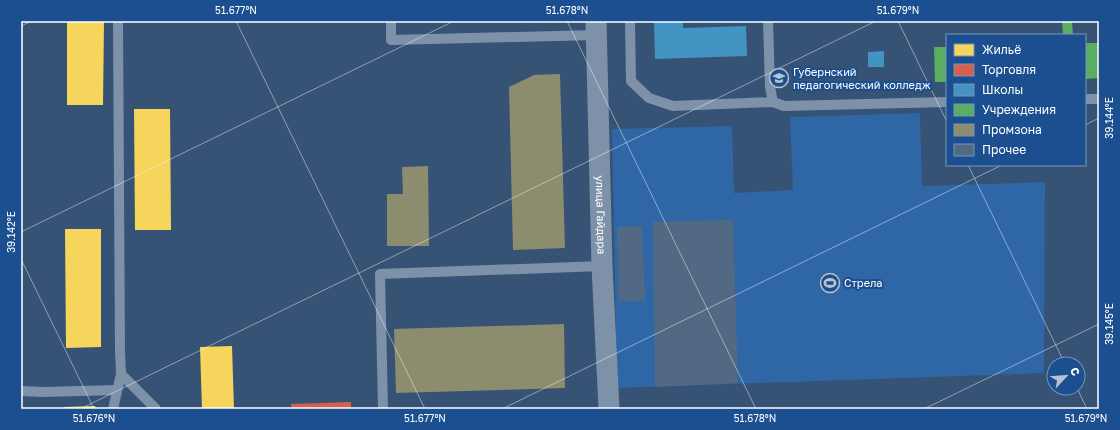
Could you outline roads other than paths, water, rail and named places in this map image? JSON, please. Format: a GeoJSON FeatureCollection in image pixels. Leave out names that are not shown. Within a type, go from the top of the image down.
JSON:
{"type":"FeatureCollection","features":[{"type":"Feature","properties":{"kind":"street","name":"улица Гайдара"},"geometry":{"type":"LineString","coordinates":[[596,28],[602,266],[609,409]]}},
{"type":"Feature","properties":{"kind":"lane"},"geometry":{"type":"LineString","coordinates":[[113,409],[121,374],[118,21]]}},
{"type":"Feature","properties":{"kind":"lane"},"geometry":{"type":"LineString","coordinates":[[391,21],[391,40],[596,28]]}},
{"type":"Feature","properties":{"kind":"lane"},"geometry":{"type":"LineString","coordinates":[[630,21],[631,81],[649,98],[673,106],[773,102],[784,106],[946,102]]}},
{"type":"Feature","properties":{"kind":"lane"},"geometry":{"type":"LineString","coordinates":[[768,21],[770,87],[773,102]]}},
{"type":"Feature","properties":{"kind":"lane"},"geometry":{"type":"LineString","coordinates":[[1086,99],[1099,99]]}},
{"type":"Feature","properties":{"kind":"lane"},"geometry":{"type":"LineString","coordinates":[[383,409],[380,274],[602,266]]}},
{"type":"Feature","properties":{"kind":"lane"},"geometry":{"type":"LineString","coordinates":[[121,374],[156,409]]}},
{"type":"Feature","properties":{"kind":"lane"},"geometry":{"type":"LineString","coordinates":[[21,391],[44,392],[117,390]]}},
{"type":"Feature","properties":{"kind":"place","name":"Губернский педагогический колледж"},"geometry":{"type":"Point","coordinates":[779,78]}},
{"type":"Feature","properties":{"kind":"place","name":"Стрела"},"geometry":{"type":"Point","coordinates":[830,283]}}]}
